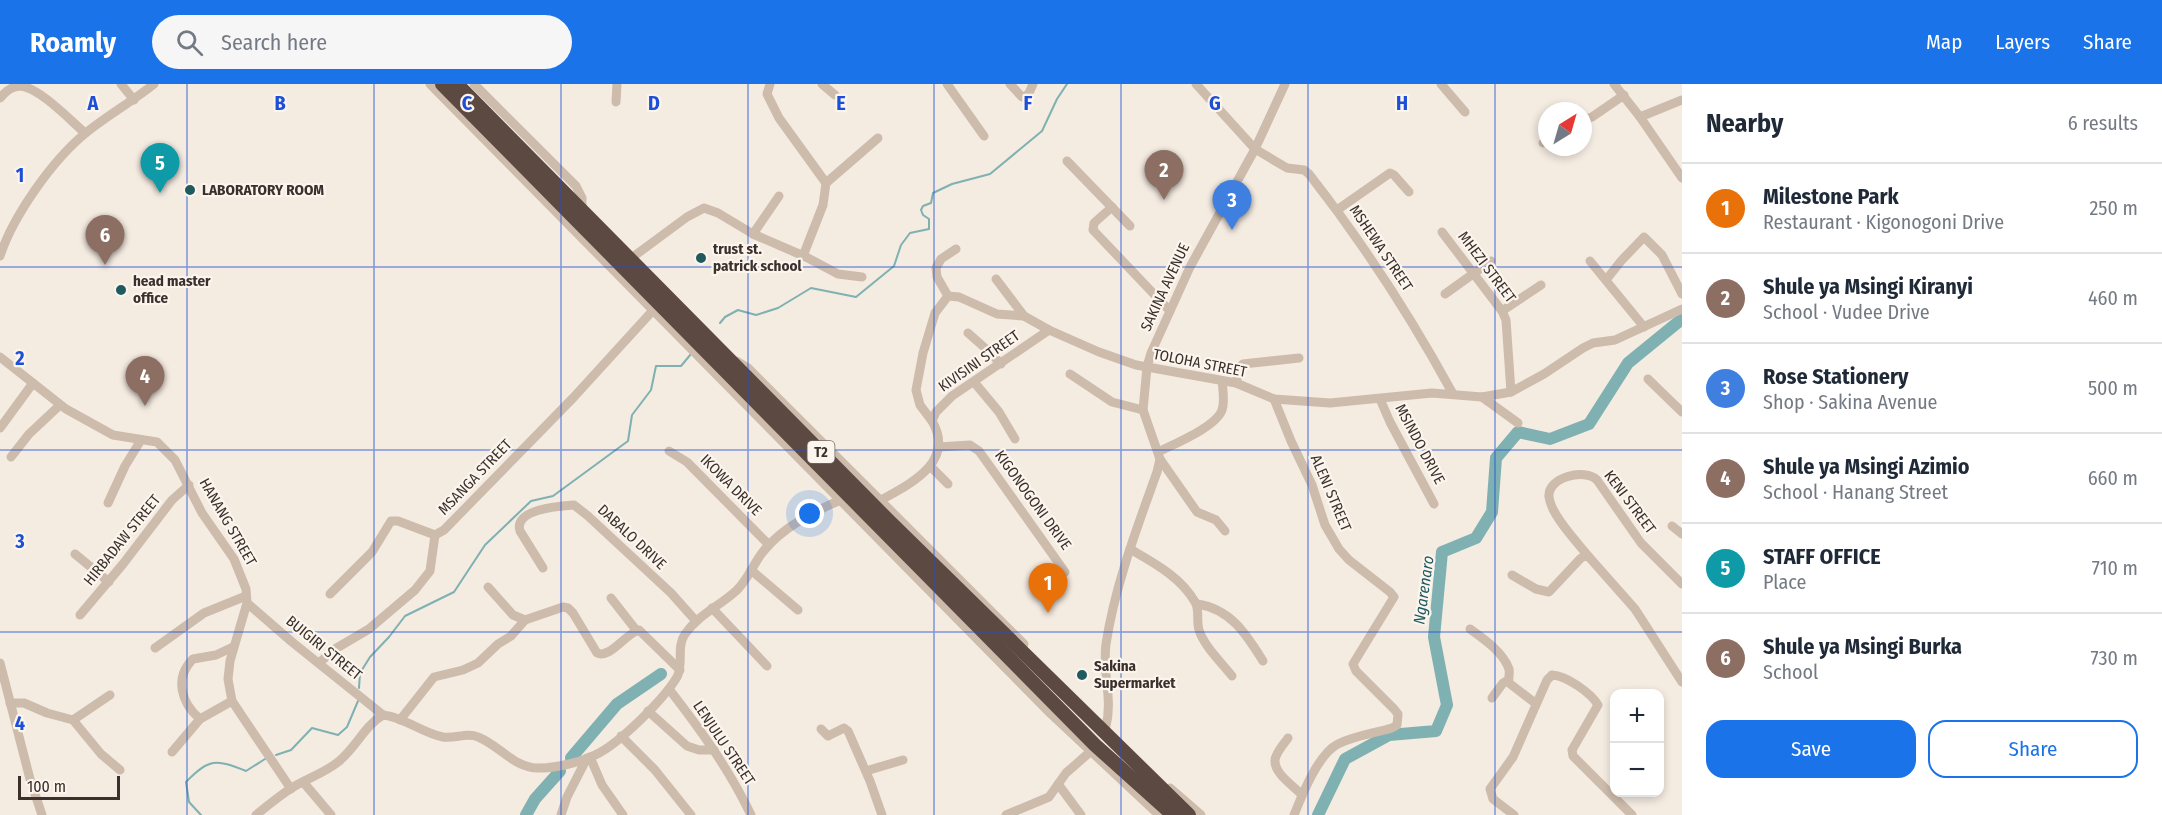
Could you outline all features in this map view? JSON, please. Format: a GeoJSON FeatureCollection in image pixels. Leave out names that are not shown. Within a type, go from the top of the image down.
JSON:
{"type":"FeatureCollection","features":[{"type":"Feature","properties":{"kind":"highway","name":"T2"},"geometry":{"type":"LineString","coordinates":[[442,84],[656,308],[783,422],[1189,815]]}},
{"type":"Feature","properties":{"kind":"highway","name":"T2"},"geometry":{"type":"LineString","coordinates":[[457,84],[724,353],[783,422]]}},
{"type":"Feature","properties":{"kind":"highway","name":"T2"},"geometry":{"type":"LineString","coordinates":[[823,462],[845,498],[1095,744],[1173,815]]}},
{"type":"Feature","properties":{"kind":"street"},"geometry":{"type":"LineString","coordinates":[[121,84],[134,100]]}},
{"type":"Feature","properties":{"kind":"street"},"geometry":{"type":"LineString","coordinates":[[0,238],[68,149],[154,84]]}},
{"type":"Feature","properties":{"kind":"street"},"geometry":{"type":"LineString","coordinates":[[430,84],[845,498],[1090,752],[1159,815]]}},
{"type":"Feature","properties":{"kind":"street"},"geometry":{"type":"LineString","coordinates":[[474,84],[576,186],[582,198],[582,211]]}},
{"type":"Feature","properties":{"kind":"street"},"geometry":{"type":"LineString","coordinates":[[616,102],[617,84]]}},
{"type":"Feature","properties":{"kind":"street"},"geometry":{"type":"LineString","coordinates":[[770,84],[767,94],[779,118],[826,183]]}},
{"type":"Feature","properties":{"kind":"street"},"geometry":{"type":"LineString","coordinates":[[822,84],[835,95]]}},
{"type":"Feature","properties":{"kind":"street"},"geometry":{"type":"LineString","coordinates":[[947,84],[984,136]]}},
{"type":"Feature","properties":{"kind":"street"},"geometry":{"type":"LineString","coordinates":[[1010,84],[1022,97],[1025,97],[1033,84]]}},
{"type":"Feature","properties":{"kind":"street","name":"MSHEWA STREET"},"geometry":{"type":"LineString","coordinates":[[1196,84],[1255,149],[1287,168],[1304,170],[1309,174],[1337,210],[1427,346],[1453,394]]}},
{"type":"Feature","properties":{"kind":"street","name":"SAKINA AVENUE"},"geometry":{"type":"LineString","coordinates":[[1225,531],[1216,520],[1197,512],[1159,455],[1143,410],[1147,368],[1190,267],[1255,149],[1285,84]]}},
{"type":"Feature","properties":{"kind":"street"},"geometry":{"type":"LineString","coordinates":[[1441,84],[1465,112]]}},
{"type":"Feature","properties":{"kind":"street"},"geometry":{"type":"LineString","coordinates":[[1614,84],[1682,178]]}},
{"type":"Feature","properties":{"kind":"street"},"geometry":{"type":"LineString","coordinates":[[0,98],[8,90],[18,86],[28,89],[42,97],[85,134]]}},
{"type":"Feature","properties":{"kind":"street"},"geometry":{"type":"LineString","coordinates":[[1592,117],[1624,95]]}},
{"type":"Feature","properties":{"kind":"street"},"geometry":{"type":"LineString","coordinates":[[1640,117],[1682,100]]}},
{"type":"Feature","properties":{"kind":"street"},"geometry":{"type":"LineString","coordinates":[[803,256],[823,205],[826,183],[878,138]]}},
{"type":"Feature","properties":{"kind":"street"},"geometry":{"type":"LineString","coordinates":[[1067,161],[1130,226]]}},
{"type":"Feature","properties":{"kind":"street"},"geometry":{"type":"LineString","coordinates":[[1337,210],[1385,175],[1394,174],[1409,192]]}},
{"type":"Feature","properties":{"kind":"street"},"geometry":{"type":"LineString","coordinates":[[753,234],[779,196]]}},
{"type":"Feature","properties":{"kind":"street"},"geometry":{"type":"LineString","coordinates":[[1112,207],[1094,223],[1093,230],[1170,311]]}},
{"type":"Feature","properties":{"kind":"street"},"geometry":{"type":"LineString","coordinates":[[630,259],[687,217],[704,208],[838,274],[862,277]]}},
{"type":"Feature","properties":{"kind":"street"},"geometry":{"type":"LineString","coordinates":[[0,256],[14,222]]}},
{"type":"Feature","properties":{"kind":"street","name":"MHEZI STREET"},"geometry":{"type":"LineString","coordinates":[[1442,232],[1502,311],[1506,320],[1511,392]]}},
{"type":"Feature","properties":{"kind":"street"},"geometry":{"type":"LineString","coordinates":[[1606,280],[1644,237],[1662,255],[1682,294]]}},
{"type":"Feature","properties":{"kind":"street"},"geometry":{"type":"LineString","coordinates":[[881,500],[906,486],[930,466],[939,447],[932,422],[920,405],[916,390],[922,353],[932,321],[940,305],[948,296],[937,277],[936,268],[941,259],[956,249]]}},
{"type":"Feature","properties":{"kind":"street"},"geometry":{"type":"LineString","coordinates":[[1444,294],[1491,261]]}},
{"type":"Feature","properties":{"kind":"street"},"geometry":{"type":"LineString","coordinates":[[1590,261],[1644,327]]}},
{"type":"Feature","properties":{"kind":"street"},"geometry":{"type":"LineString","coordinates":[[996,279],[1024,316]]}},
{"type":"Feature","properties":{"kind":"street"},"geometry":{"type":"LineString","coordinates":[[1502,311],[1541,285]]}},
{"type":"Feature","properties":{"kind":"street","name":"TOLOHA STREET"},"geometry":{"type":"LineString","coordinates":[[948,296],[959,297],[997,314],[1024,316],[1049,330],[1099,352],[1147,368],[1236,383],[1274,399],[1330,402],[1432,393],[1482,397],[1511,392],[1593,343],[1615,340],[1682,309]]}},
{"type":"Feature","properties":{"kind":"street","name":"MSANGA STREET"},"geometry":{"type":"LineString","coordinates":[[319,663],[369,629],[415,590],[430,571],[435,535],[444,530],[494,480],[656,308]]}},
{"type":"Feature","properties":{"kind":"street","name":"KIVISINI STREET"},"geometry":{"type":"LineString","coordinates":[[932,422],[945,401],[1049,330]]}},
{"type":"Feature","properties":{"kind":"street"},"geometry":{"type":"LineString","coordinates":[[968,333],[1001,364]]}},
{"type":"Feature","properties":{"kind":"street"},"geometry":{"type":"LineString","coordinates":[[724,353],[748,368],[1106,726],[1201,815]]}},
{"type":"Feature","properties":{"kind":"street","name":"HANANG STREET"},"geometry":{"type":"LineString","coordinates":[[0,357],[60,405],[106,432],[156,442],[168,453],[178,465],[209,524],[234,559],[242,575],[246,600]]}},
{"type":"Feature","properties":{"kind":"street"},"geometry":{"type":"LineString","coordinates":[[1236,383],[1238,372],[1243,364],[1299,358]]}},
{"type":"Feature","properties":{"kind":"street"},"geometry":{"type":"LineString","coordinates":[[1070,374],[1112,402],[1143,410]]}},
{"type":"Feature","properties":{"kind":"street"},"geometry":{"type":"LineString","coordinates":[[1648,379],[1682,412]]}},
{"type":"Feature","properties":{"kind":"street"},"geometry":{"type":"LineString","coordinates":[[1106,726],[1109,706],[1106,646],[1130,549],[1158,471],[1159,455],[1219,415],[1223,406],[1222,381]]}},
{"type":"Feature","properties":{"kind":"street"},"geometry":{"type":"LineString","coordinates":[[974,382],[999,412],[1015,439]]}},
{"type":"Feature","properties":{"kind":"street"},"geometry":{"type":"LineString","coordinates":[[0,428],[33,383]]}},
{"type":"Feature","properties":{"kind":"street"},"geometry":{"type":"LineString","coordinates":[[1482,397],[1518,423]]}},
{"type":"Feature","properties":{"kind":"street","name":"ALENI STREET"},"geometry":{"type":"LineString","coordinates":[[1274,399],[1312,485],[1325,525],[1339,549],[1394,597],[1353,664],[1356,671],[1394,708],[1398,714],[1397,725],[1338,745],[1322,759],[1294,815]]}},
{"type":"Feature","properties":{"kind":"street","name":"MSINDO DRIVE"},"geometry":{"type":"LineString","coordinates":[[1380,399],[1390,423],[1434,504]]}},
{"type":"Feature","properties":{"kind":"street"},"geometry":{"type":"LineString","coordinates":[[11,457],[29,434],[60,405]]}},
{"type":"Feature","properties":{"kind":"street"},"geometry":{"type":"LineString","coordinates":[[108,503],[125,466],[141,440]]}},
{"type":"Feature","properties":{"kind":"street","name":"KIGONOGONI DRIVE"},"geometry":{"type":"LineString","coordinates":[[939,447],[970,445],[979,451],[1065,572]]}},
{"type":"Feature","properties":{"kind":"street","name":"IKOWA DRIVE"},"geometry":{"type":"LineString","coordinates":[[669,451],[687,462],[769,545]]}},
{"type":"Feature","properties":{"kind":"street"},"geometry":{"type":"LineString","coordinates":[[930,466],[948,484]]}},
{"type":"Feature","properties":{"kind":"street","name":"KENI STREET"},"geometry":{"type":"LineString","coordinates":[[1682,584],[1641,543],[1592,475],[1562,479],[1555,484],[1549,494],[1555,512],[1588,556],[1635,609],[1682,682]]}},
{"type":"Feature","properties":{"kind":"street","name":"HIRBADAW STREET"},"geometry":{"type":"LineString","coordinates":[[80,615],[109,582],[172,500],[189,485]]}},
{"type":"Feature","properties":{"kind":"street"},"geometry":{"type":"LineString","coordinates":[[256,815],[291,789],[324,772],[348,754],[383,715],[445,737],[475,735],[529,767],[546,768],[589,757],[602,751],[621,736],[669,689],[680,670],[681,641],[696,621],[738,589],[769,545],[802,520],[845,498]]}},
{"type":"Feature","properties":{"kind":"street","name":"DABALO DRIVE"},"geometry":{"type":"LineString","coordinates":[[543,568],[520,531],[520,520],[544,509],[574,505],[671,593],[696,621]]}},
{"type":"Feature","properties":{"kind":"street"},"geometry":{"type":"LineString","coordinates":[[330,594],[372,552],[391,521],[398,521],[435,535]]}},
{"type":"Feature","properties":{"kind":"street"},"geometry":{"type":"LineString","coordinates":[[1672,526],[1682,534]]}},
{"type":"Feature","properties":{"kind":"street"},"geometry":{"type":"LineString","coordinates":[[1130,549],[1174,578],[1189,592],[1197,604],[1199,629],[1207,644],[1232,676]]}},
{"type":"Feature","properties":{"kind":"street"},"geometry":{"type":"LineString","coordinates":[[75,554],[109,582]]}},
{"type":"Feature","properties":{"kind":"street"},"geometry":{"type":"LineString","coordinates":[[1512,575],[1536,589],[1548,592],[1580,559],[1588,556]]}},
{"type":"Feature","properties":{"kind":"street"},"geometry":{"type":"LineString","coordinates":[[751,570],[798,610]]}},
{"type":"Feature","properties":{"kind":"street"},"geometry":{"type":"LineString","coordinates":[[488,587],[513,615],[525,620]]}},
{"type":"Feature","properties":{"kind":"street"},"geometry":{"type":"LineString","coordinates":[[612,598],[636,630],[640,630],[680,670]]}},
{"type":"Feature","properties":{"kind":"street"},"geometry":{"type":"LineString","coordinates":[[246,600],[233,647],[228,680],[232,701],[270,754],[272,762],[291,789]]}},
{"type":"Feature","properties":{"kind":"street"},"geometry":{"type":"LineString","coordinates":[[155,648],[204,613],[246,600]]}},
{"type":"Feature","properties":{"kind":"street","name":"BUIGIRI STREET"},"geometry":{"type":"LineString","coordinates":[[246,600],[383,715]]}},
{"type":"Feature","properties":{"kind":"street"},"geometry":{"type":"LineString","coordinates":[[1197,604],[1210,606],[1228,617],[1243,631],[1263,661]]}},
{"type":"Feature","properties":{"kind":"street"},"geometry":{"type":"LineString","coordinates":[[400,720],[432,678],[463,670],[478,663],[495,646],[511,636],[525,620],[566,607],[573,613],[593,650],[602,655],[610,652],[621,640],[636,630]]}},
{"type":"Feature","properties":{"kind":"street"},"geometry":{"type":"LineString","coordinates":[[712,608],[767,666]]}},
{"type":"Feature","properties":{"kind":"street"},"geometry":{"type":"LineString","coordinates":[[1470,629],[1499,654],[1509,670],[1508,680],[1512,686],[1535,703]]}},
{"type":"Feature","properties":{"kind":"street"},"geometry":{"type":"LineString","coordinates":[[200,719],[189,709],[185,701],[181,682],[184,670],[194,659],[216,656],[233,647]]}},
{"type":"Feature","properties":{"kind":"street"},"geometry":{"type":"LineString","coordinates":[[0,663],[30,779],[42,815]]}},
{"type":"Feature","properties":{"kind":"street"},"geometry":{"type":"LineString","coordinates":[[1514,815],[1493,799],[1490,789],[1513,757],[1535,703],[1549,677],[1556,674],[1575,684],[1597,702],[1597,709],[1572,753],[1576,760],[1632,815]]}},
{"type":"Feature","properties":{"kind":"street"},"geometry":{"type":"LineString","coordinates":[[1492,698],[1508,680]]}},
{"type":"Feature","properties":{"kind":"street","name":"LENJULU STREET"},"geometry":{"type":"LineString","coordinates":[[669,689],[714,750],[739,790],[751,815]]}},
{"type":"Feature","properties":{"kind":"street"},"geometry":{"type":"LineString","coordinates":[[73,720],[110,695]]}},
{"type":"Feature","properties":{"kind":"street"},"geometry":{"type":"LineString","coordinates":[[172,752],[200,719],[232,701]]}},
{"type":"Feature","properties":{"kind":"street"},"geometry":{"type":"LineString","coordinates":[[10,703],[24,703],[47,713],[73,720],[100,754],[120,770]]}},
{"type":"Feature","properties":{"kind":"street"},"geometry":{"type":"LineString","coordinates":[[648,711],[687,746],[694,749],[714,750]]}},
{"type":"Feature","properties":{"kind":"street"},"geometry":{"type":"LineString","coordinates":[[821,729],[828,736],[846,729],[866,771],[882,815]]}},
{"type":"Feature","properties":{"kind":"street"},"geometry":{"type":"LineString","coordinates":[[621,736],[655,770],[691,815]]}},
{"type":"Feature","properties":{"kind":"street"},"geometry":{"type":"LineString","coordinates":[[1288,738],[1276,756],[1275,763],[1279,772],[1302,795]]}},
{"type":"Feature","properties":{"kind":"street"},"geometry":{"type":"LineString","coordinates":[[1006,815],[1048,798],[1071,768],[1090,752]]}},
{"type":"Feature","properties":{"kind":"street"},"geometry":{"type":"LineString","coordinates":[[561,815],[567,797],[589,757]]}},
{"type":"Feature","properties":{"kind":"street"},"geometry":{"type":"LineString","coordinates":[[589,757],[602,785],[623,815]]}},
{"type":"Feature","properties":{"kind":"street"},"geometry":{"type":"LineString","coordinates":[[866,771],[903,760]]}},
{"type":"Feature","properties":{"kind":"street"},"geometry":{"type":"LineString","coordinates":[[304,783],[331,815]]}},
{"type":"Feature","properties":{"kind":"street"},"geometry":{"type":"LineString","coordinates":[[1058,784],[1082,815]]}},
{"type":"Feature","properties":{"kind":"waterway"},"geometry":{"type":"LineString","coordinates":[[720,323],[725,317],[738,310],[756,315],[778,308],[811,288],[856,297],[894,266],[901,245],[910,233],[929,229],[929,219],[923,215],[921,210],[923,206],[931,203],[933,193],[952,184],[990,174],[1042,131],[1067,84]]}},
{"type":"Feature","properties":{"kind":"waterway","name":"Ngarenaro"},"geometry":{"type":"LineString","coordinates":[[1318,815],[1345,759],[1389,735],[1436,731],[1447,705],[1434,637],[1442,552],[1476,538],[1492,512],[1496,458],[1518,432],[1550,439],[1589,424],[1628,363],[1682,319]]}},
{"type":"Feature","properties":{"kind":"waterway"},"geometry":{"type":"LineString","coordinates":[[359,688],[360,673],[370,657],[405,616],[454,592],[485,545],[531,501],[553,496],[628,441],[632,415],[651,390],[656,366],[681,366],[691,354]]}},
{"type":"Feature","properties":{"kind":"waterway"},"geometry":{"type":"LineString","coordinates":[[571,758],[617,704],[661,674]]}},
{"type":"Feature","properties":{"kind":"waterway"},"geometry":{"type":"LineString","coordinates":[[276,755],[291,750],[312,728],[338,735],[347,727],[358,701]]}},
{"type":"Feature","properties":{"kind":"waterway"},"geometry":{"type":"LineString","coordinates":[[201,815],[189,802],[186,782],[194,774],[213,763],[227,764],[246,771],[265,759]]}},
{"type":"Feature","properties":{"kind":"waterway"},"geometry":{"type":"LineString","coordinates":[[526,815],[535,799],[560,771]]}},
{"type":"Feature","properties":{"kind":"place","name":"LABORATORY ROOM"},"geometry":{"type":"Point","coordinates":[190,190]}},
{"type":"Feature","properties":{"kind":"place","name":"STAFF OFFICE"},"geometry":{"type":"Point","coordinates":[160,193]}},
{"type":"Feature","properties":{"kind":"place","name":"Shule ya Msingi Kiranyi"},"geometry":{"type":"Point","coordinates":[1164,200]}},
{"type":"Feature","properties":{"kind":"place","name":"Rose Stationery"},"geometry":{"type":"Point","coordinates":[1232,230]}},
{"type":"Feature","properties":{"kind":"place","name":"trust st. patrick school"},"geometry":{"type":"Point","coordinates":[701,258]}},
{"type":"Feature","properties":{"kind":"place","name":"Shule ya Msingi Burka"},"geometry":{"type":"Point","coordinates":[105,265]}},
{"type":"Feature","properties":{"kind":"place","name":"head master office"},"geometry":{"type":"Point","coordinates":[121,290]}},
{"type":"Feature","properties":{"kind":"place","name":"Shule ya Msingi Azimio"},"geometry":{"type":"Point","coordinates":[145,406]}},
{"type":"Feature","properties":{"kind":"place","name":"Milestone Park"},"geometry":{"type":"Point","coordinates":[1048,613]}},
{"type":"Feature","properties":{"kind":"place","name":"Sakina Supermarket"},"geometry":{"type":"Point","coordinates":[1082,675]}}]}
